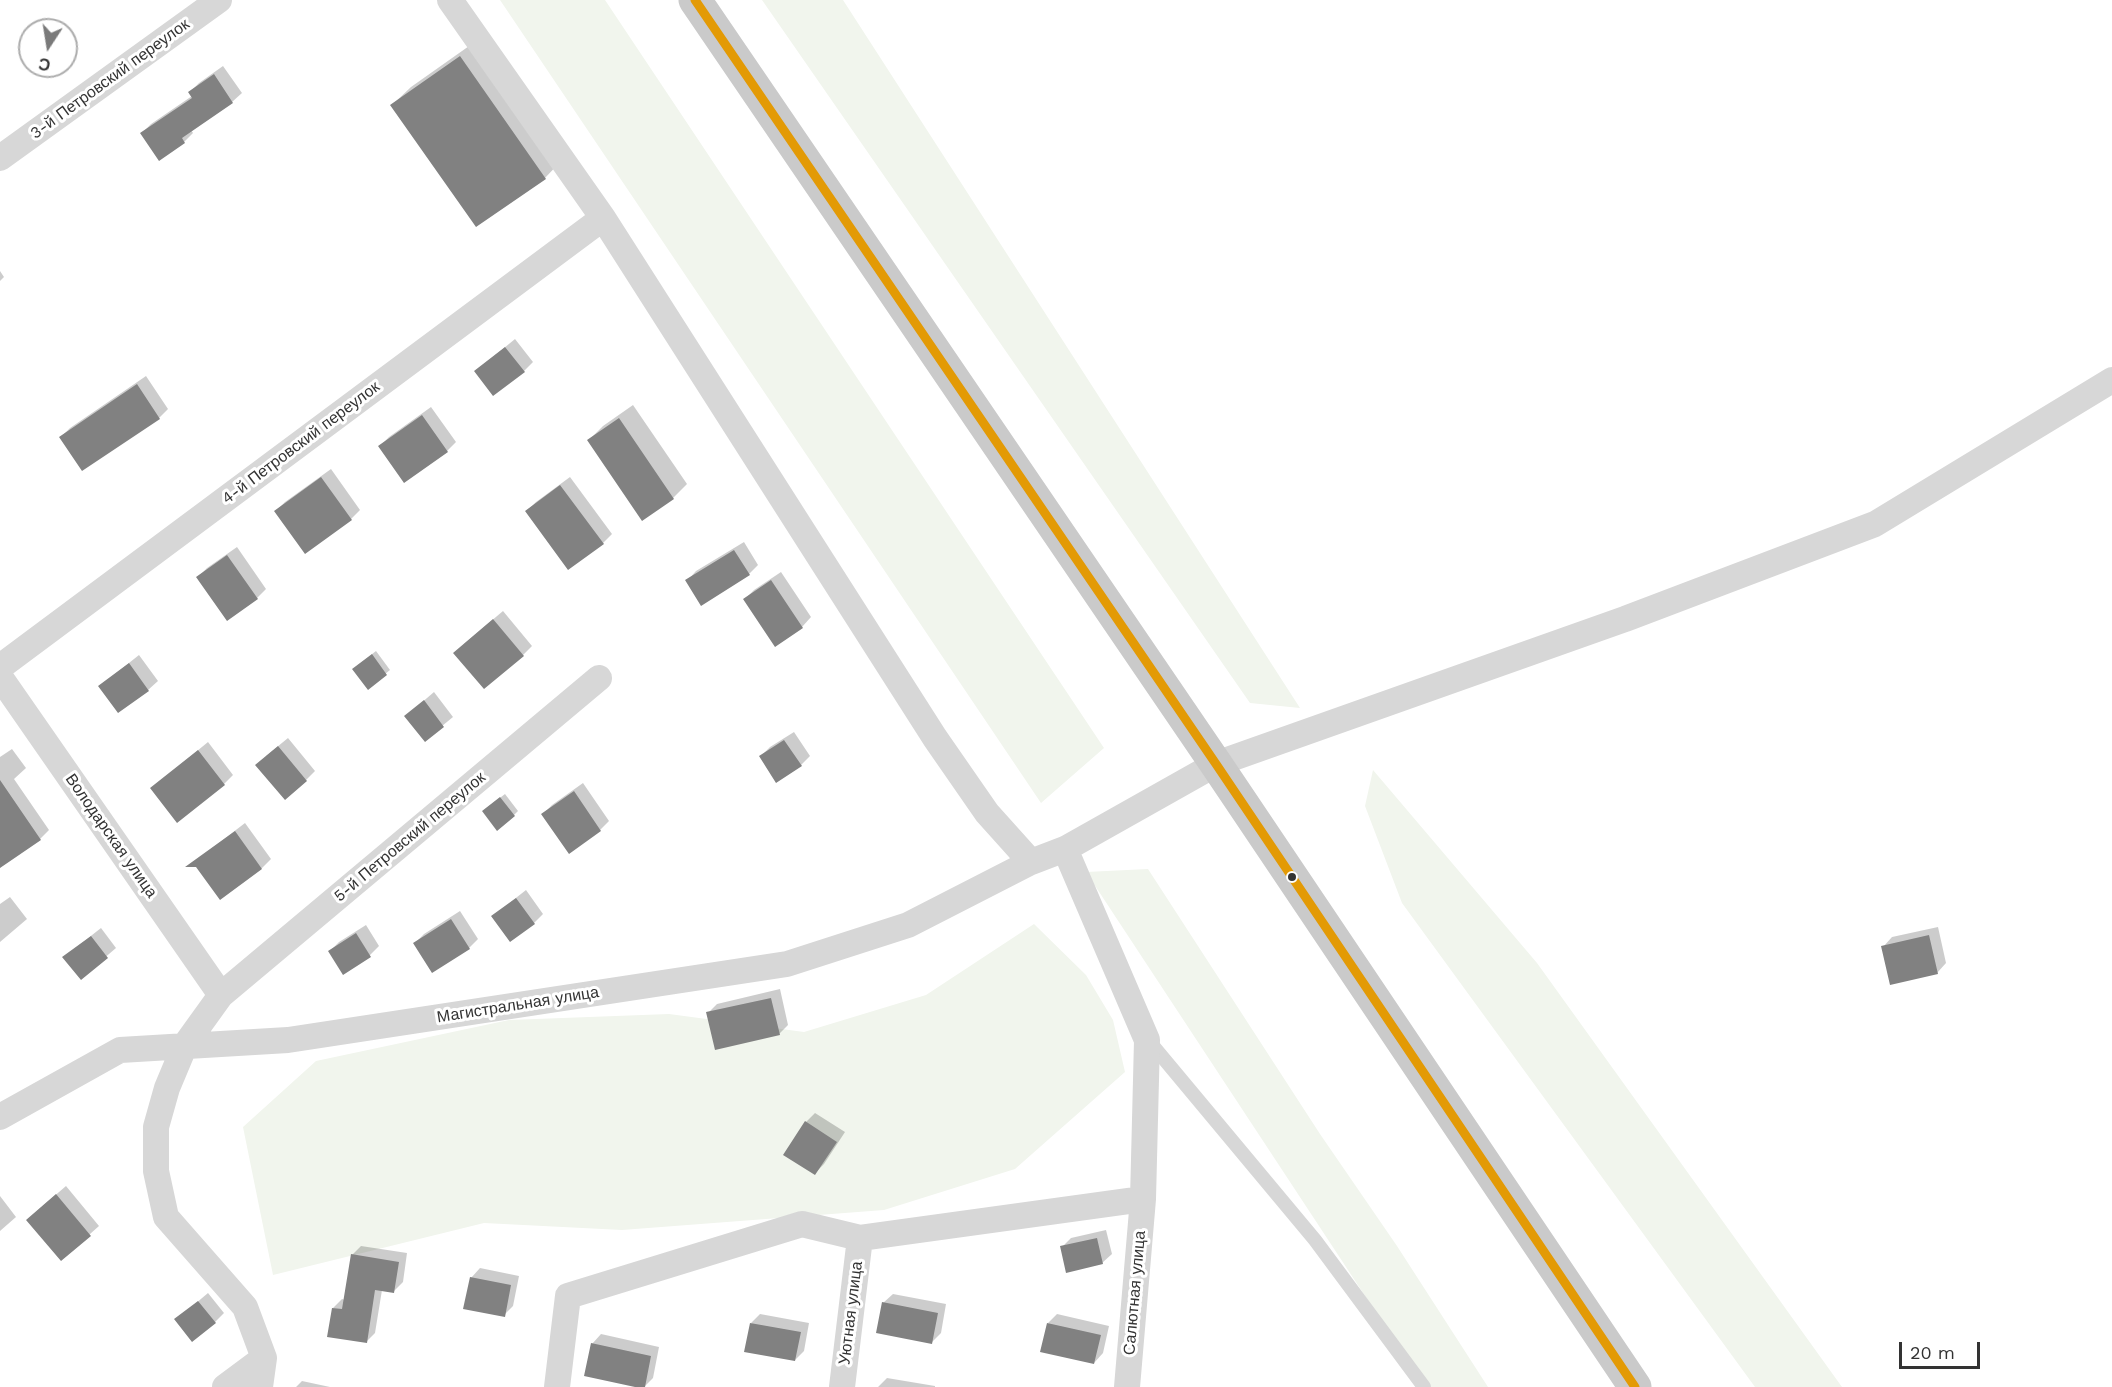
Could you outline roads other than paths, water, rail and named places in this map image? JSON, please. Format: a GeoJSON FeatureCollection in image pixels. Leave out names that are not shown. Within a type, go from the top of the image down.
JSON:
{"type":"FeatureCollection","features":[{"type":"Feature","properties":{"kind":"main road"},"geometry":{"type":"LineString","coordinates":[[695,0],[1216,764],[1635,1387]]}},
{"type":"Feature","properties":{"kind":"street","name":"3-й Петровский переулок"},"geometry":{"type":"LineString","coordinates":[[0,158],[219,0]]}},
{"type":"Feature","properties":{"kind":"street"},"geometry":{"type":"LineString","coordinates":[[450,0],[603,218],[935,738],[987,813],[1031,862]]}},
{"type":"Feature","properties":{"kind":"street","name":"4-й Петровский переулок"},"geometry":{"type":"LineString","coordinates":[[0,668],[603,218]]}},
{"type":"Feature","properties":{"kind":"street","name":"Магистральная улица"},"geometry":{"type":"LineString","coordinates":[[0,1117],[120,1050],[288,1040],[787,964],[908,925],[1031,862],[1065,849],[1216,764],[1625,619],[1875,524],[2112,380]]}},
{"type":"Feature","properties":{"kind":"street","name":"Володарская улица"},"geometry":{"type":"LineString","coordinates":[[0,677],[221,995]]}},
{"type":"Feature","properties":{"kind":"street","name":"5-й Петровский переулок"},"geometry":{"type":"LineString","coordinates":[[264,1358],[245,1307],[166,1217],[156,1171],[156,1127],[167,1089],[184,1046],[221,995],[599,678]]}},
{"type":"Feature","properties":{"kind":"street"},"geometry":{"type":"LineString","coordinates":[[1065,849],[1147,1040]]}},
{"type":"Feature","properties":{"kind":"street","name":"Салютная улица"},"geometry":{"type":"LineString","coordinates":[[1127,1387],[1143,1199],[1147,1040]]}},
{"type":"Feature","properties":{"kind":"street"},"geometry":{"type":"LineString","coordinates":[[557,1387],[568,1296],[802,1224],[860,1238],[1143,1199]]}},
{"type":"Feature","properties":{"kind":"street","name":"Уютная улица"},"geometry":{"type":"LineString","coordinates":[[842,1387],[860,1238]]}},
{"type":"Feature","properties":{"kind":"street"},"geometry":{"type":"LineString","coordinates":[[225,1387],[264,1358]]}},
{"type":"Feature","properties":{"kind":"street"},"geometry":{"type":"LineString","coordinates":[[260,1387],[264,1358]]}},
{"type":"Feature","properties":{"kind":"lane"},"geometry":{"type":"LineString","coordinates":[[1147,1040],[1315,1240],[1424,1387]]}}]}
